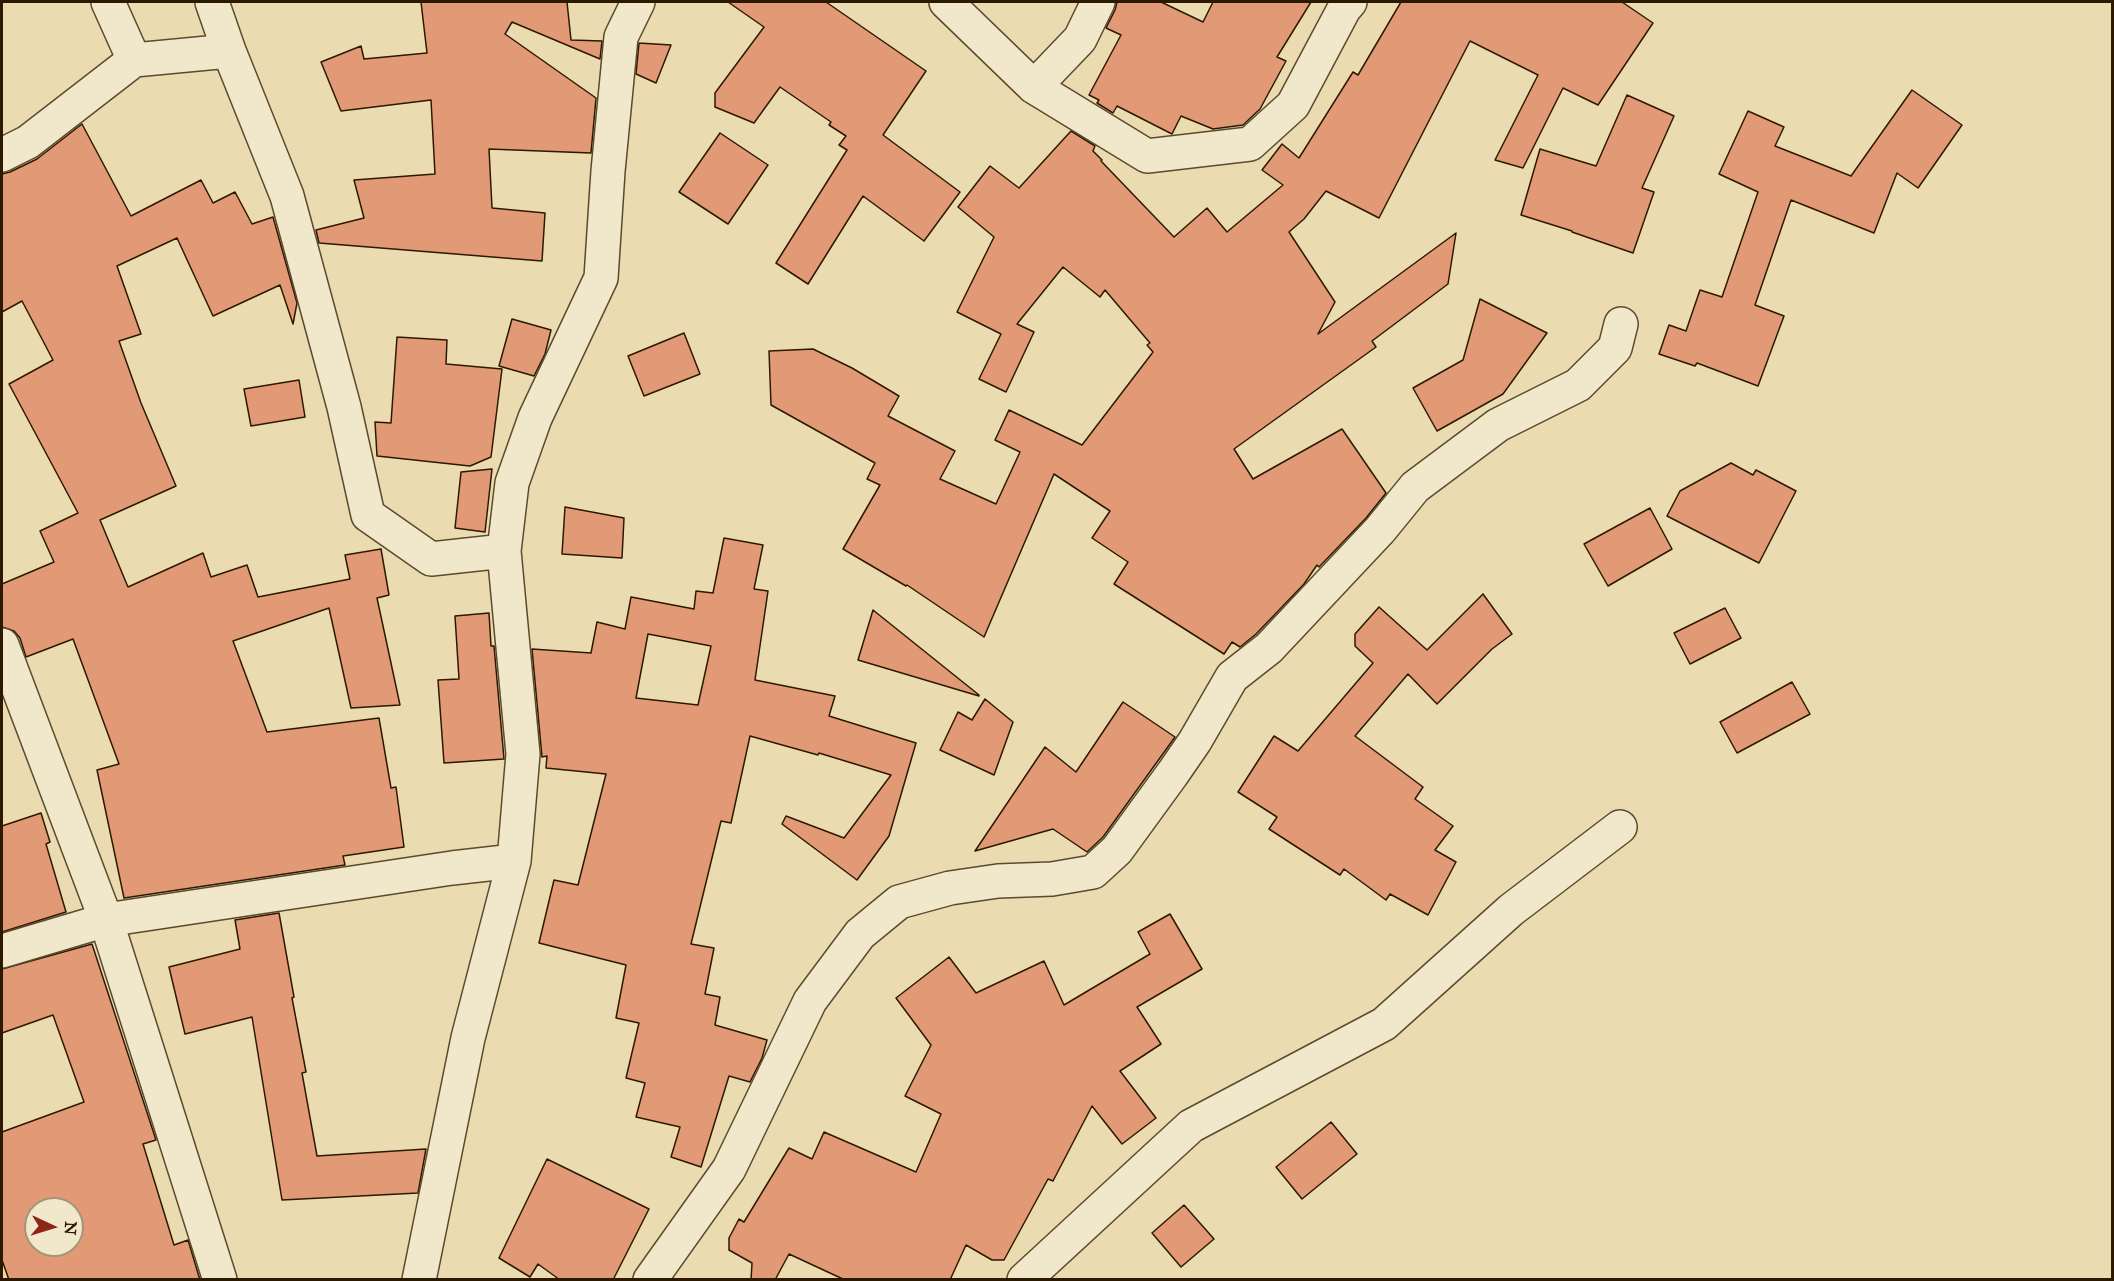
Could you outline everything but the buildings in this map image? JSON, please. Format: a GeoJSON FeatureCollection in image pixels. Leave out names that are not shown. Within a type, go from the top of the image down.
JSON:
{"type":"FeatureCollection","features":[{"type":"Feature","properties":{"kind":"street"},"geometry":{"type":"LineString","coordinates":[[108,2],[134,60]]}},
{"type":"Feature","properties":{"kind":"street"},"geometry":{"type":"LineString","coordinates":[[212,2],[229,51],[287,196],[344,407],[368,515],[431,559],[504,551]]}},
{"type":"Feature","properties":{"kind":"street"},"geometry":{"type":"LineString","coordinates":[[419,1280],[468,1038],[514,861],[523,754],[504,551],[512,483],[535,418],[601,278],[608,171],[621,37],[638,2]]}},
{"type":"Feature","properties":{"kind":"street"},"geometry":{"type":"LineString","coordinates":[[946,2],[1034,87],[1147,156],[1250,144],[1293,105],[1344,9],[1350,2]]}},
{"type":"Feature","properties":{"kind":"street"},"geometry":{"type":"LineString","coordinates":[[1034,87],[1080,39],[1098,2]]}},
{"type":"Feature","properties":{"kind":"street"},"geometry":{"type":"LineString","coordinates":[[2,154],[28,142],[134,60],[229,51]]}},
{"type":"Feature","properties":{"kind":"street"},"geometry":{"type":"LineString","coordinates":[[650,1280],[729,1169],[810,1001],[860,934],[899,902],[950,888],[998,881],[1052,879],[1093,872],[1116,850],[1178,765],[1195,741],[1232,677],[1277,640],[1380,530],[1414,487],[1498,426],[1578,385],[1615,348],[1621,324]]}},
{"type":"Feature","properties":{"kind":"street"},"geometry":{"type":"LineString","coordinates":[[2,645],[106,920],[220,1280]]}},
{"type":"Feature","properties":{"kind":"street"},"geometry":{"type":"LineString","coordinates":[[1024,1280],[1191,1126],[1384,1024],[1511,910],[1620,827]]}},
{"type":"Feature","properties":{"kind":"street"},"geometry":{"type":"LineString","coordinates":[[2,951],[106,920],[514,861]]}}]}
